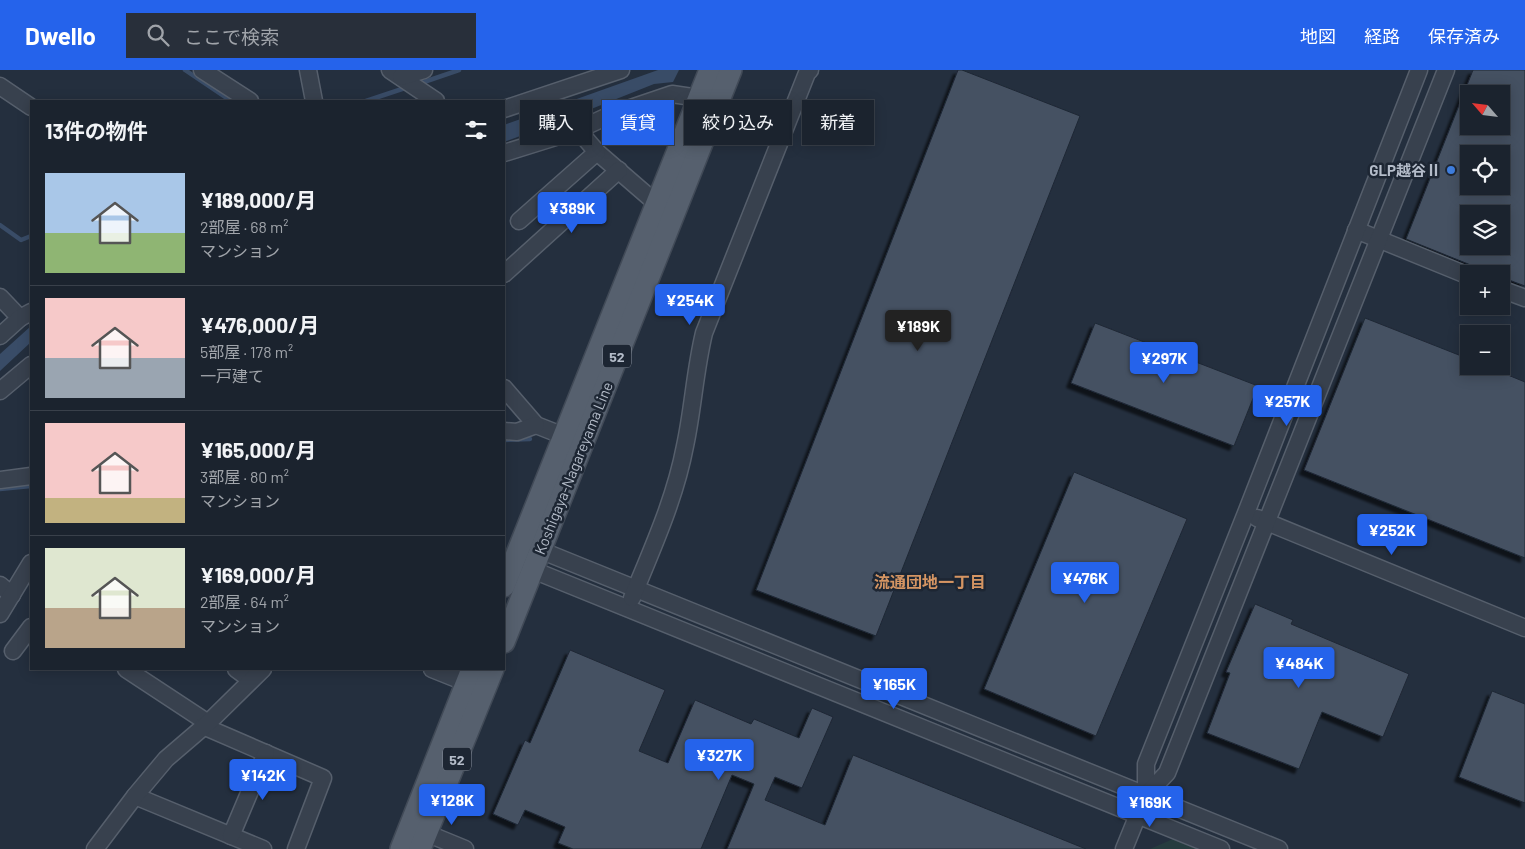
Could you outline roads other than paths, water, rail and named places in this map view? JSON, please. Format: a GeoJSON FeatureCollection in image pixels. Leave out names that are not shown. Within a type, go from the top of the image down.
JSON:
{"type":"FeatureCollection","features":[{"type":"Feature","properties":{"kind":"main road","name":"Koshigaya-Nagareyama Line"},"geometry":{"type":"LineString","coordinates":[[505,639],[564,436],[710,70]]}},
{"type":"Feature","properties":{"kind":"main road","name":"Koshigaya-Nagareyama Line"},"geometry":{"type":"LineString","coordinates":[[505,583],[513,562],[531,554],[731,70]]}},
{"type":"Feature","properties":{"kind":"main road","name":"52"},"geometry":{"type":"LineString","coordinates":[[423,841],[493,670]]}},
{"type":"Feature","properties":{"kind":"main road","name":"52"},"geometry":{"type":"LineString","coordinates":[[401,849],[469,676]]}},
{"type":"Feature","properties":{"kind":"street"},"geometry":{"type":"LineString","coordinates":[[202,70],[248,100]]}},
{"type":"Feature","properties":{"kind":"street"},"geometry":{"type":"LineString","coordinates":[[308,70],[314,100]]}},
{"type":"Feature","properties":{"kind":"street"},"geometry":{"type":"LineString","coordinates":[[396,74],[424,70]]}},
{"type":"Feature","properties":{"kind":"street"},"geometry":{"type":"LineString","coordinates":[[505,109],[621,70]]}},
{"type":"Feature","properties":{"kind":"street"},"geometry":{"type":"LineString","coordinates":[[628,608],[677,480],[686,446],[698,356],[704,333],[807,73],[810,70]]}},
{"type":"Feature","properties":{"kind":"street"},"geometry":{"type":"LineString","coordinates":[[1124,849],[1146,795],[1146,764],[1246,514],[1419,70]]}},
{"type":"Feature","properties":{"kind":"street"},"geometry":{"type":"LineString","coordinates":[[1146,795],[1167,773],[1446,70]]}},
{"type":"Feature","properties":{"kind":"street"},"geometry":{"type":"LineString","coordinates":[[396,74],[435,100]]}},
{"type":"Feature","properties":{"kind":"street"},"geometry":{"type":"LineString","coordinates":[[0,86],[30,106]]}},
{"type":"Feature","properties":{"kind":"street"},"geometry":{"type":"LineString","coordinates":[[592,123],[610,115],[672,94],[699,98]]}},
{"type":"Feature","properties":{"kind":"street"},"geometry":{"type":"LineString","coordinates":[[505,153],[530,145]]}},
{"type":"Feature","properties":{"kind":"street"},"geometry":{"type":"LineString","coordinates":[[591,145],[656,202]]}},
{"type":"Feature","properties":{"kind":"street"},"geometry":{"type":"LineString","coordinates":[[519,221],[597,152]]}},
{"type":"Feature","properties":{"kind":"street"},"geometry":{"type":"LineString","coordinates":[[505,273],[619,170]]}},
{"type":"Feature","properties":{"kind":"street"},"geometry":{"type":"LineString","coordinates":[[1356,230],[1460,272]]}},
{"type":"Feature","properties":{"kind":"street"},"geometry":{"type":"LineString","coordinates":[[1510,292],[1525,298]]}},
{"type":"Feature","properties":{"kind":"street"},"geometry":{"type":"LineString","coordinates":[[0,297],[25,315],[0,336]]}},
{"type":"Feature","properties":{"kind":"street"},"geometry":{"type":"LineString","coordinates":[[0,391],[30,366]]}},
{"type":"Feature","properties":{"kind":"street"},"geometry":{"type":"LineString","coordinates":[[505,389],[536,425],[564,436]]}},
{"type":"Feature","properties":{"kind":"street"},"geometry":{"type":"LineString","coordinates":[[505,432],[517,432],[536,425]]}},
{"type":"Feature","properties":{"kind":"street"},"geometry":{"type":"LineString","coordinates":[[0,480],[30,476]]}},
{"type":"Feature","properties":{"kind":"street"},"geometry":{"type":"LineString","coordinates":[[1246,514],[1525,628]]}},
{"type":"Feature","properties":{"kind":"street"},"geometry":{"type":"LineString","coordinates":[[531,554],[636,588],[1279,849]]}},
{"type":"Feature","properties":{"kind":"street"},"geometry":{"type":"LineString","coordinates":[[531,554],[628,608],[1221,849]]}},
{"type":"Feature","properties":{"kind":"street"},"geometry":{"type":"LineString","coordinates":[[0,614],[6,590],[30,564]]}},
{"type":"Feature","properties":{"kind":"street"},"geometry":{"type":"LineString","coordinates":[[13,651],[30,628]]}},
{"type":"Feature","properties":{"kind":"street"},"geometry":{"type":"LineString","coordinates":[[127,670],[206,725],[323,778],[296,849]]}},
{"type":"Feature","properties":{"kind":"street"},"geometry":{"type":"LineString","coordinates":[[240,670],[257,674]]}},
{"type":"Feature","properties":{"kind":"street"},"geometry":{"type":"LineString","coordinates":[[437,670],[469,676]]}},
{"type":"Feature","properties":{"kind":"street"},"geometry":{"type":"LineString","coordinates":[[95,849],[166,759],[206,725],[257,674]]}},
{"type":"Feature","properties":{"kind":"street"},"geometry":{"type":"LineString","coordinates":[[231,836],[266,753]]}},
{"type":"Feature","properties":{"kind":"street"},"geometry":{"type":"LineString","coordinates":[[135,796],[263,849]]}},
{"type":"Feature","properties":{"kind":"street"},"geometry":{"type":"LineString","coordinates":[[423,841],[466,849]]}},
{"type":"Feature","properties":{"kind":"water"},"geometry":{"type":"Polygon","coordinates":[[[658,70],[679,70],[673,82],[654,84],[614,100],[602,100],[602,105],[592,109],[592,100],[574,100],[658,70]]]}},
{"type":"Feature","properties":{"kind":"water"},"geometry":{"type":"Polygon","coordinates":[[[520,119],[520,136],[505,142],[505,125],[520,119]]]}},
{"type":"Feature","properties":{"kind":"water"},"geometry":{"type":"Polygon","coordinates":[[[30,327],[30,343],[0,371],[0,354],[30,327]]]}},
{"type":"Feature","properties":{"kind":"waterway"},"geometry":{"type":"LineString","coordinates":[[185,70],[230,100]]}},
{"type":"Feature","properties":{"kind":"waterway"},"geometry":{"type":"LineString","coordinates":[[418,84],[459,70]]}},
{"type":"Feature","properties":{"kind":"waterway"},"geometry":{"type":"LineString","coordinates":[[369,100],[408,87]]}},
{"type":"Feature","properties":{"kind":"waterway"},"geometry":{"type":"LineString","coordinates":[[0,225],[21,240],[30,236]]}},
{"type":"Feature","properties":{"kind":"waterway"},"geometry":{"type":"LineString","coordinates":[[505,440],[530,439]]}},
{"type":"Feature","properties":{"kind":"waterway"},"geometry":{"type":"LineString","coordinates":[[0,489],[30,486]]}},
{"type":"Feature","properties":{"kind":"place","name":"GLP越谷Ⅱ"},"geometry":{"type":"Point","coordinates":[1451,170]}},
{"type":"Feature","properties":{"kind":"district","name":"流通団地一丁目"},"geometry":{"type":"Point","coordinates":[930,581]}}]}
